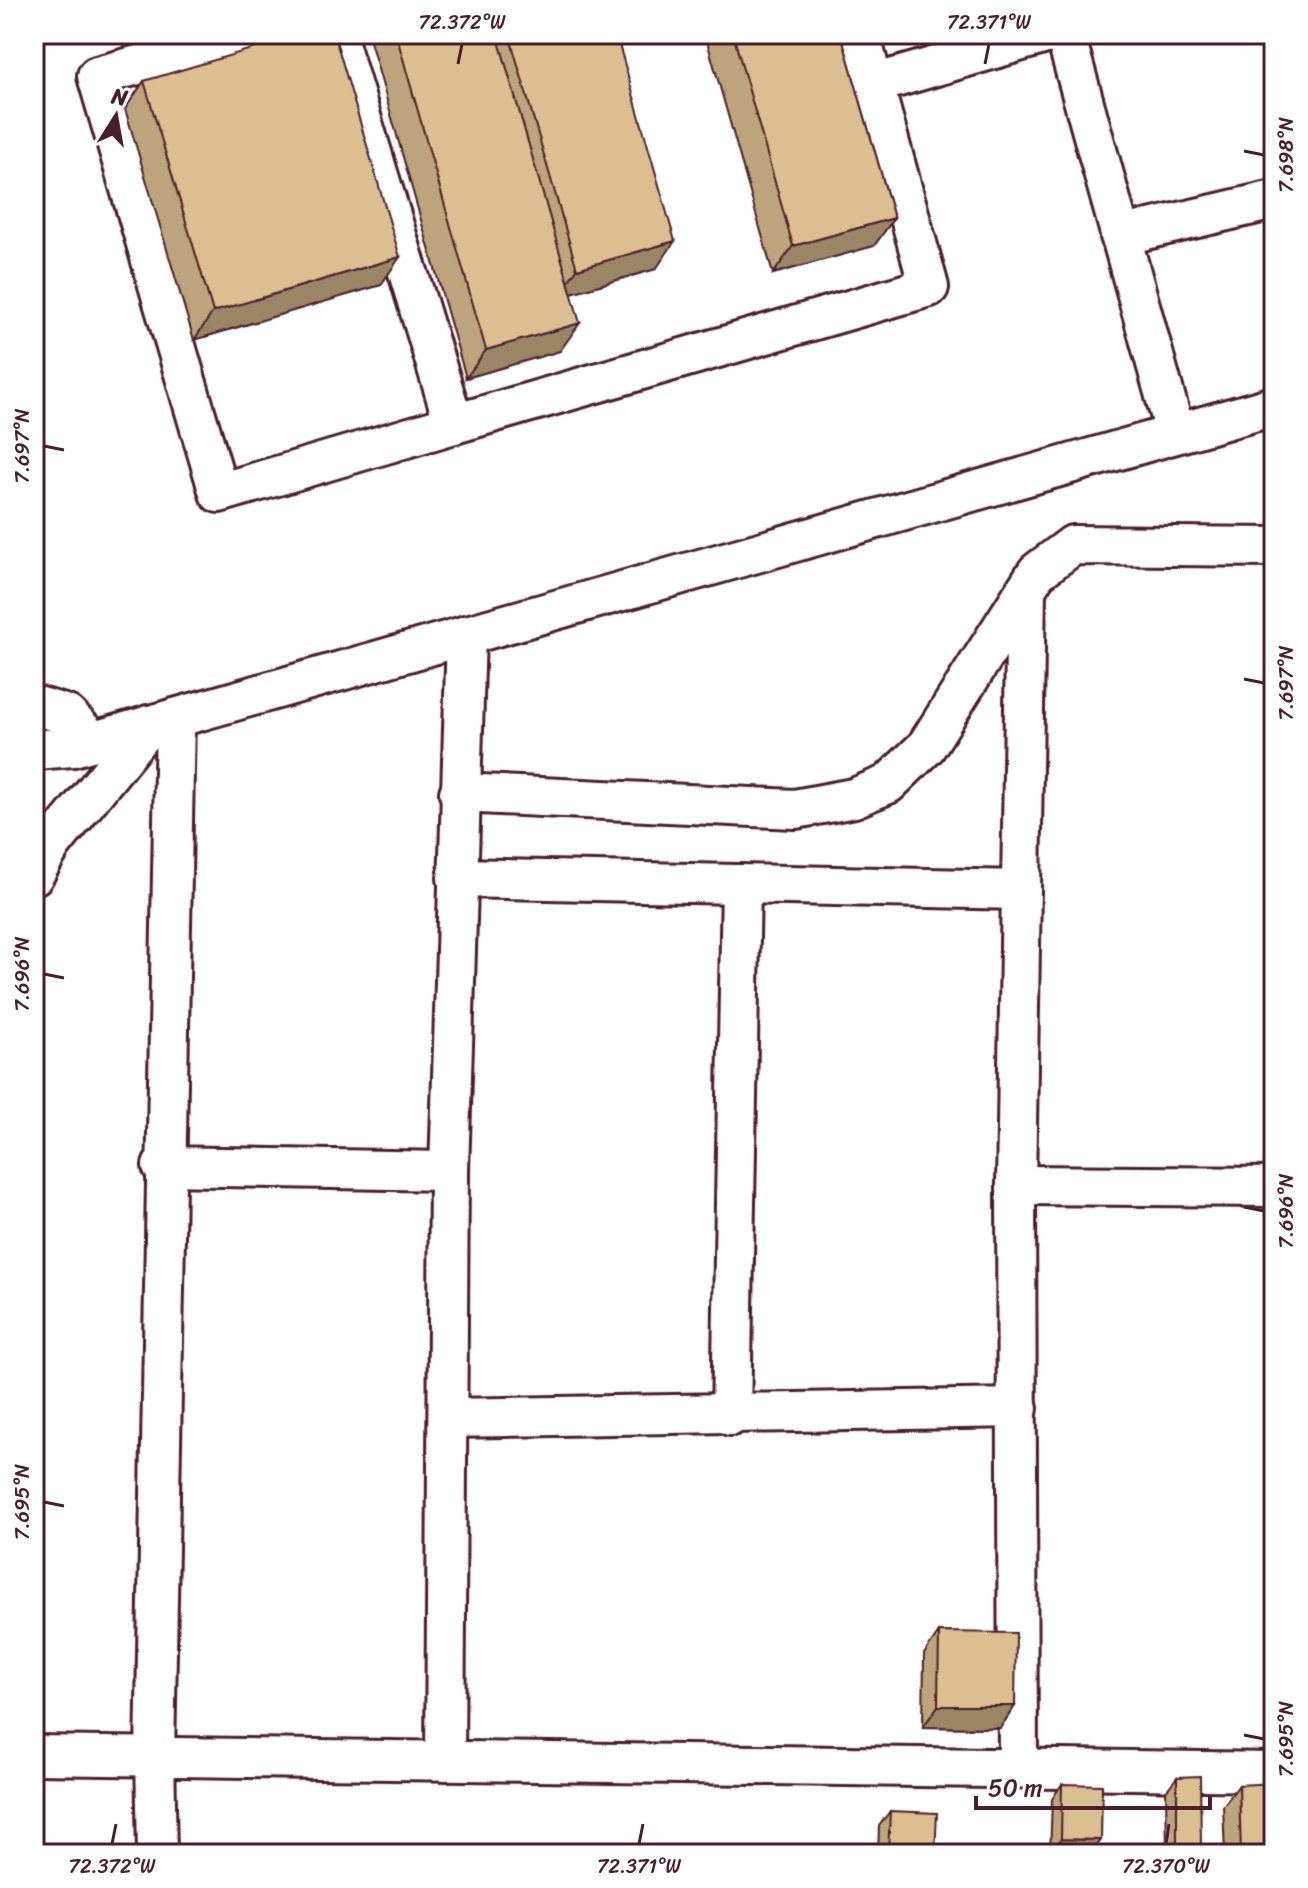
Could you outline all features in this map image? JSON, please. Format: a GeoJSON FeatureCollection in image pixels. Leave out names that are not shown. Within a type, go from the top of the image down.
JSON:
{"type":"FeatureCollection","features":[{"type":"Feature","properties":{"kind":"street"},"geometry":{"type":"LineString","coordinates":[[253,34],[97,76],[219,493],[929,287],[860,34]]}},
{"type":"Feature","properties":{"kind":"street"},"geometry":{"type":"LineString","coordinates":[[336,34],[454,424]]}},
{"type":"Feature","properties":{"kind":"street"},"geometry":{"type":"LineString","coordinates":[[874,84],[1046,34]]}},
{"type":"Feature","properties":{"kind":"street"},"geometry":{"type":"LineString","coordinates":[[1065,34],[1175,432]]}},
{"type":"Feature","properties":{"kind":"street"},"geometry":{"type":"LineString","coordinates":[[1120,236],[1274,200]]}},
{"type":"Feature","properties":{"kind":"street"},"geometry":{"type":"LineString","coordinates":[[34,750],[73,747],[1274,406]]}},
{"type":"Feature","properties":{"kind":"street"},"geometry":{"type":"LineString","coordinates":[[459,793],[795,809],[854,798],[888,784],[926,747],[1037,572],[1073,545],[1274,547]]}},
{"type":"Feature","properties":{"kind":"street"},"geometry":{"type":"LineString","coordinates":[[1018,1768],[1016,1185],[1026,590]]}},
{"type":"Feature","properties":{"kind":"street"},"geometry":{"type":"LineString","coordinates":[[445,1761],[449,1171],[466,635]]}},
{"type":"Feature","properties":{"kind":"street"},"geometry":{"type":"LineString","coordinates":[[34,705],[67,715],[93,741]]}},
{"type":"Feature","properties":{"kind":"street"},"geometry":{"type":"LineString","coordinates":[[34,875],[52,844],[162,721]]}},
{"type":"Feature","properties":{"kind":"street"},"geometry":{"type":"LineString","coordinates":[[157,1854],[155,1756],[165,1166],[162,721]]}},
{"type":"Feature","properties":{"kind":"street"},"geometry":{"type":"LineString","coordinates":[[457,878],[1021,890]]}},
{"type":"Feature","properties":{"kind":"street"},"geometry":{"type":"LineString","coordinates":[[731,1416],[741,884]]}},
{"type":"Feature","properties":{"kind":"street"},"geometry":{"type":"LineString","coordinates":[[165,1166],[449,1171]]}},
{"type":"Feature","properties":{"kind":"street"},"geometry":{"type":"LineString","coordinates":[[1016,1185],[1274,1187]]}},
{"type":"Feature","properties":{"kind":"street"},"geometry":{"type":"LineString","coordinates":[[448,1418],[731,1416],[1018,1408]]}},
{"type":"Feature","properties":{"kind":"street"},"geometry":{"type":"LineString","coordinates":[[34,1755],[1274,1772]]}},
{"type":"Feature","properties":{"kind":"building"},"geometry":{"type":"Polygon","coordinates":[[[302,34],[334,34],[400,257],[213,312],[144,81],[302,34]]]}},
{"type":"Feature","properties":{"kind":"building"},"geometry":{"type":"Polygon","coordinates":[[[396,34],[497,34],[580,323],[486,350],[396,34]]]}},
{"type":"Feature","properties":{"kind":"building"},"geometry":{"type":"Polygon","coordinates":[[[509,34],[616,34],[675,241],[577,269],[509,34]]]}},
{"type":"Feature","properties":{"kind":"building"},"geometry":{"type":"Polygon","coordinates":[[[733,34],[841,34],[894,218],[793,246],[733,34]]]}},
{"type":"Feature","properties":{"kind":"building"},"geometry":{"type":"Polygon","coordinates":[[[939,1632],[1016,1633],[1015,1706],[938,1706],[939,1632]]]}},
{"type":"Feature","properties":{"kind":"building"},"geometry":{"type":"Polygon","coordinates":[[[1200,1776],[1201,1848],[1177,1848],[1177,1777],[1200,1776]]]}},
{"type":"Feature","properties":{"kind":"building"},"geometry":{"type":"Polygon","coordinates":[[[1274,1783],[1274,1854],[1241,1854],[1239,1785],[1274,1783]]]}},
{"type":"Feature","properties":{"kind":"building"},"geometry":{"type":"Polygon","coordinates":[[[1062,1784],[1102,1785],[1101,1840],[1061,1839],[1062,1784]]]}},
{"type":"Feature","properties":{"kind":"building"},"geometry":{"type":"Polygon","coordinates":[[[890,1811],[937,1813],[935,1854],[888,1854],[890,1811]]]}},
{"type":"Feature","properties":{"kind":"building"},"geometry":{"type":"Polygon","coordinates":[[[799,1846],[862,1850],[862,1854],[798,1854],[799,1846]]]}}]}
